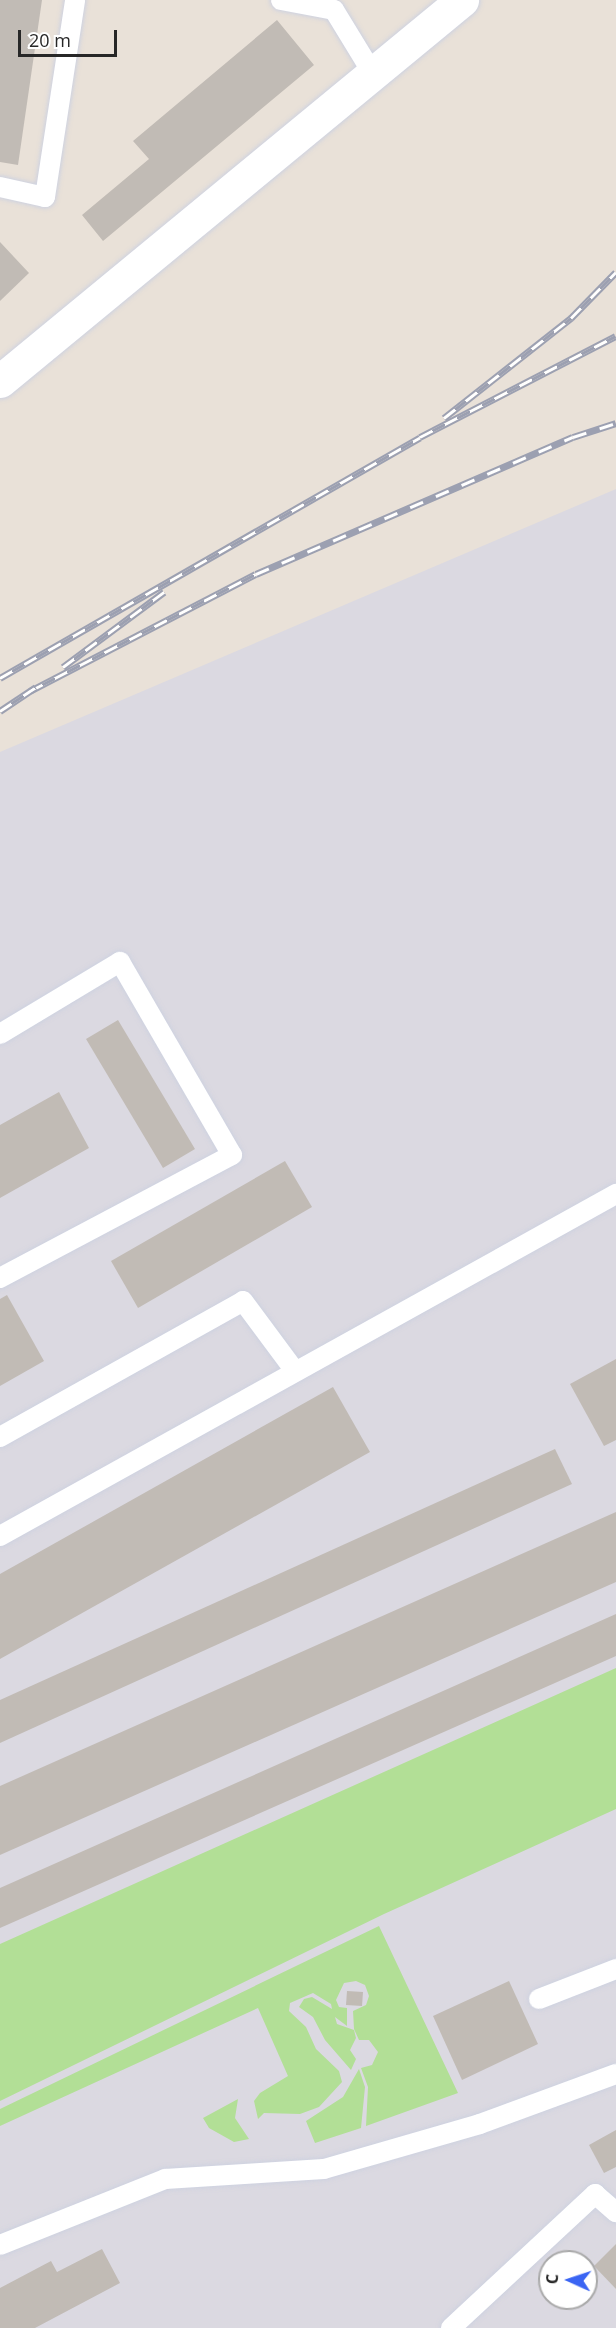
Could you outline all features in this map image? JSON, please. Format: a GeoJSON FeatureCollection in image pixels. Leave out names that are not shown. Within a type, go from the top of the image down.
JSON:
{"type":"FeatureCollection","features":[{"type":"Feature","properties":{"kind":"street"},"geometry":{"type":"LineString","coordinates":[[0,381],[462,0]]}},
{"type":"Feature","properties":{"kind":"lane"},"geometry":{"type":"LineString","coordinates":[[0,188],[45,197],[75,0]]}},
{"type":"Feature","properties":{"kind":"lane"},"geometry":{"type":"LineString","coordinates":[[281,0],[334,10],[373,74]]}},
{"type":"Feature","properties":{"kind":"lane"},"geometry":{"type":"LineString","coordinates":[[0,1034],[120,962],[232,1155],[0,1278]]}},
{"type":"Feature","properties":{"kind":"lane"},"geometry":{"type":"LineString","coordinates":[[0,1536],[616,1194]]}},
{"type":"Feature","properties":{"kind":"lane"},"geometry":{"type":"LineString","coordinates":[[0,1437],[243,1301],[295,1371]]}},
{"type":"Feature","properties":{"kind":"lane"},"geometry":{"type":"LineString","coordinates":[[539,1999],[616,1969]]}},
{"type":"Feature","properties":{"kind":"lane"},"geometry":{"type":"LineString","coordinates":[[0,2245],[165,2179],[324,2169],[480,2124],[616,2074]]}},
{"type":"Feature","properties":{"kind":"lane"},"geometry":{"type":"LineString","coordinates":[[451,2328],[596,2194],[616,2212]]}},
{"type":"Feature","properties":{"kind":"shaded area"},"geometry":{"type":"Polygon","coordinates":[[[616,489],[616,2328],[0,2328],[0,752],[616,489]]]}},
{"type":"Feature","properties":{"kind":"green space"},"geometry":{"type":"Polygon","coordinates":[[[616,1668],[616,1809],[384,1914],[0,2101],[0,1944],[616,1668]]]}},
{"type":"Feature","properties":{"kind":"green space"},"geometry":{"type":"Polygon","coordinates":[[[379,1926],[458,2093],[366,2126],[368,2087],[361,2068],[372,2065],[378,2052],[369,2040],[359,2040],[354,2029],[353,2011],[366,2005],[369,1996],[365,1985],[356,1981],[344,1983],[336,2000],[339,2007],[347,2008],[347,2026],[335,2017],[337,2024],[354,2030],[356,2038],[350,2050],[356,2059],[351,2070],[325,2040],[313,2017],[299,2007],[304,1999],[312,1997],[332,2009],[331,2004],[313,1993],[290,2003],[289,2011],[306,2027],[316,2049],[339,2071],[342,2082],[319,2107],[300,2114],[264,2113],[258,2119],[254,2101],[260,2093],[288,2076],[258,2008],[0,2126],[0,2109],[379,1926]]]}},
{"type":"Feature","properties":{"kind":"green space"},"geometry":{"type":"Polygon","coordinates":[[[359,2069],[365,2087],[361,2128],[315,2143],[306,2121],[343,2097],[359,2069]]]}},
{"type":"Feature","properties":{"kind":"green space"},"geometry":{"type":"Polygon","coordinates":[[[238,2099],[235,2118],[249,2139],[234,2142],[209,2128],[203,2118],[238,2099]]]}},
{"type":"Feature","properties":{"kind":"building"},"geometry":{"type":"Polygon","coordinates":[[[0,0],[42,0],[18,165],[0,162],[0,0]]]}},
{"type":"Feature","properties":{"kind":"building"},"geometry":{"type":"Polygon","coordinates":[[[277,20],[314,65],[103,241],[82,215],[149,159],[133,141],[277,20]]]}},
{"type":"Feature","properties":{"kind":"building"},"geometry":{"type":"Polygon","coordinates":[[[0,242],[29,273],[0,301],[0,242]]]}},
{"type":"Feature","properties":{"kind":"building"},"geometry":{"type":"Polygon","coordinates":[[[118,1020],[195,1149],[163,1168],[86,1039],[118,1020]]]}},
{"type":"Feature","properties":{"kind":"building"},"geometry":{"type":"Polygon","coordinates":[[[59,1092],[89,1148],[0,1198],[0,1125],[59,1092]]]}},
{"type":"Feature","properties":{"kind":"building"},"geometry":{"type":"Polygon","coordinates":[[[285,1161],[312,1207],[138,1308],[111,1261],[285,1161]]]}},
{"type":"Feature","properties":{"kind":"building"},"geometry":{"type":"Polygon","coordinates":[[[7,1295],[44,1361],[0,1386],[0,1299],[7,1295]]]}},
{"type":"Feature","properties":{"kind":"building"},"geometry":{"type":"Polygon","coordinates":[[[616,1359],[616,1440],[604,1446],[570,1384],[616,1359]]]}},
{"type":"Feature","properties":{"kind":"building"},"geometry":{"type":"Polygon","coordinates":[[[333,1387],[370,1452],[0,1659],[0,1574],[333,1387]]]}},
{"type":"Feature","properties":{"kind":"building"},"geometry":{"type":"Polygon","coordinates":[[[555,1449],[572,1484],[0,1743],[0,1700],[555,1449]]]}},
{"type":"Feature","properties":{"kind":"building"},"geometry":{"type":"Polygon","coordinates":[[[616,1512],[616,1582],[0,1855],[0,1786],[616,1512]]]}},
{"type":"Feature","properties":{"kind":"building"},"geometry":{"type":"Polygon","coordinates":[[[616,1614],[616,1656],[0,1928],[0,1888],[616,1614]]]}},
{"type":"Feature","properties":{"kind":"building"},"geometry":{"type":"Polygon","coordinates":[[[509,1981],[538,2044],[462,2080],[433,2016],[509,1981]]]}},
{"type":"Feature","properties":{"kind":"building"},"geometry":{"type":"Polygon","coordinates":[[[347,1991],[363,1992],[362,2006],[346,2005],[347,1991]]]}},
{"type":"Feature","properties":{"kind":"building"},"geometry":{"type":"Polygon","coordinates":[[[616,2130],[616,2167],[604,2173],[589,2145],[616,2130]]]}},
{"type":"Feature","properties":{"kind":"building"},"geometry":{"type":"Polygon","coordinates":[[[616,2244],[616,2289],[598,2270],[598,2262],[616,2244]]]}},
{"type":"Feature","properties":{"kind":"building"},"geometry":{"type":"Polygon","coordinates":[[[102,2249],[120,2283],[35,2328],[0,2328],[0,2288],[51,2261],[57,2272],[102,2249]]]}},
{"type":"Feature","properties":{"kind":"railway"},"geometry":{"type":"LineString","coordinates":[[444,418],[571,318],[616,272]]}},
{"type":"Feature","properties":{"kind":"railway"},"geometry":{"type":"LineString","coordinates":[[0,678],[420,437],[616,336]]}},
{"type":"Feature","properties":{"kind":"railway"},"geometry":{"type":"LineString","coordinates":[[30,691],[256,574],[573,437],[616,423]]}},
{"type":"Feature","properties":{"kind":"railway"},"geometry":{"type":"LineString","coordinates":[[63,667],[164,592]]}},
{"type":"Feature","properties":{"kind":"railway"},"geometry":{"type":"LineString","coordinates":[[0,711],[36,687]]}}]}
